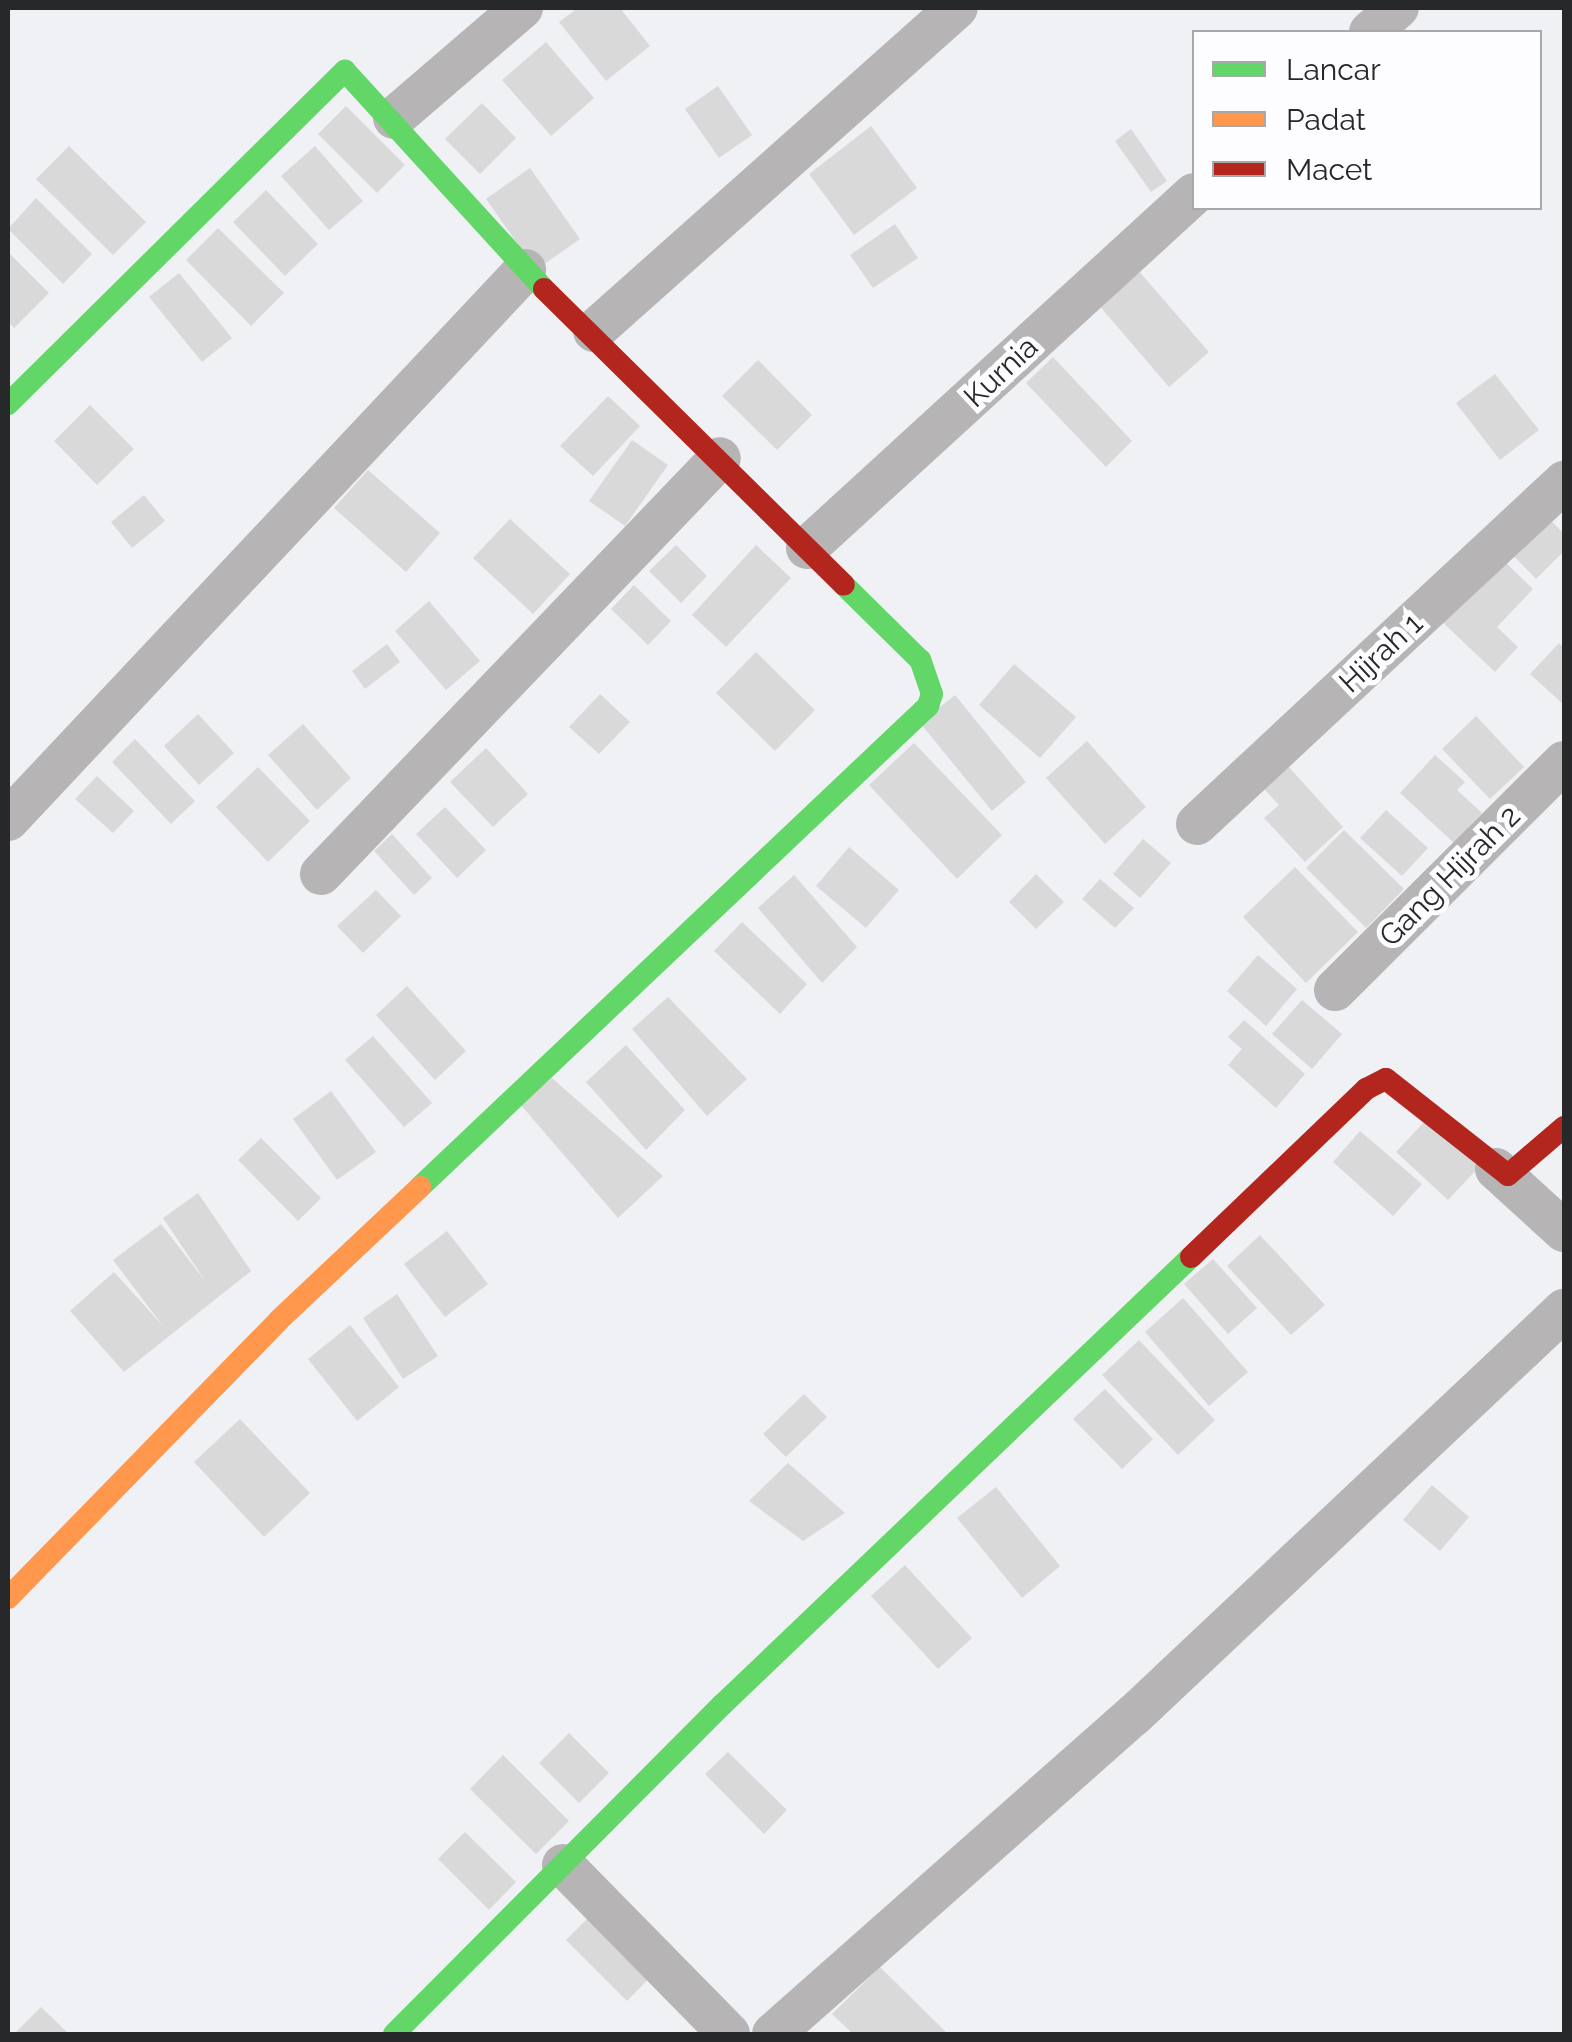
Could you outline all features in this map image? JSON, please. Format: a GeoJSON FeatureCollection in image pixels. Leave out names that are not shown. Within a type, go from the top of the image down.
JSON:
{"type":"FeatureCollection","features":[{"type":"Feature","properties":{"kind":"street"},"geometry":{"type":"LineString","coordinates":[[594,331],[957,8]]}},
{"type":"Feature","properties":{"kind":"street"},"geometry":{"type":"LineString","coordinates":[[1372,30],[1398,8]]}},
{"type":"Feature","properties":{"kind":"street"},"geometry":{"type":"LineString","coordinates":[[394,118],[513,11]]}},
{"type":"Feature","properties":{"kind":"street"},"geometry":{"type":"LineString","coordinates":[[8,404],[345,71],[394,118],[525,270],[594,331],[920,660],[930,680],[928,706],[279,1320],[8,1598]]}},
{"type":"Feature","properties":{"kind":"street","name":"Kurnia"},"geometry":{"type":"LineString","coordinates":[[807,548],[1192,196]]}},
{"type":"Feature","properties":{"kind":"street"},"geometry":{"type":"LineString","coordinates":[[8,820],[525,270]]}},
{"type":"Feature","properties":{"kind":"street"},"geometry":{"type":"LineString","coordinates":[[321,874],[720,458]]}},
{"type":"Feature","properties":{"kind":"street","name":"Hijrah 1"},"geometry":{"type":"LineString","coordinates":[[1197,824],[1564,482]]}},
{"type":"Feature","properties":{"kind":"street","name":"Gang Hijrah 2"},"geometry":{"type":"LineString","coordinates":[[1335,990],[1564,762]]}},
{"type":"Feature","properties":{"kind":"street"},"geometry":{"type":"LineString","coordinates":[[394,2034],[563,1865],[1366,1088],[1386,1079],[1396,1082],[1564,1231]]}},
{"type":"Feature","properties":{"kind":"street"},"geometry":{"type":"LineString","coordinates":[[1496,1168],[1520,1172],[1564,1127]]}},
{"type":"Feature","properties":{"kind":"street"},"geometry":{"type":"LineString","coordinates":[[773,2034],[1134,1715],[1564,1310]]}},
{"type":"Feature","properties":{"kind":"street"},"geometry":{"type":"LineString","coordinates":[[563,1865],[728,2034]]}},
{"type":"Feature","properties":{"kind":"building"},"geometry":{"type":"Polygon","coordinates":[[[578,8],[620,8],[650,46],[606,81],[559,22],[578,8]]]}},
{"type":"Feature","properties":{"kind":"building"},"geometry":{"type":"Polygon","coordinates":[[[546,42],[594,98],[551,136],[502,80],[546,42]]]}},
{"type":"Feature","properties":{"kind":"building"},"geometry":{"type":"Polygon","coordinates":[[[718,86],[752,135],[719,158],[685,109],[718,86]]]}},
{"type":"Feature","properties":{"kind":"building"},"geometry":{"type":"Polygon","coordinates":[[[482,103],[516,138],[480,174],[445,139],[482,103]]]}},
{"type":"Feature","properties":{"kind":"building"},"geometry":{"type":"Polygon","coordinates":[[[346,106],[405,165],[377,193],[318,134],[346,106]]]}},
{"type":"Feature","properties":{"kind":"building"},"geometry":{"type":"Polygon","coordinates":[[[871,126],[917,188],[854,235],[809,174],[871,126]]]}},
{"type":"Feature","properties":{"kind":"building"},"geometry":{"type":"Polygon","coordinates":[[[1131,129],[1167,181],[1151,192],[1115,141],[1131,129]]]}},
{"type":"Feature","properties":{"kind":"building"},"geometry":{"type":"Polygon","coordinates":[[[69,146],[146,222],[113,255],[36,179],[69,146]]]}},
{"type":"Feature","properties":{"kind":"building"},"geometry":{"type":"Polygon","coordinates":[[[315,146],[363,201],[329,230],[281,176],[315,146]]]}},
{"type":"Feature","properties":{"kind":"building"},"geometry":{"type":"Polygon","coordinates":[[[530,168],[580,239],[536,270],[486,199],[530,168]]]}},
{"type":"Feature","properties":{"kind":"building"},"geometry":{"type":"Polygon","coordinates":[[[266,190],[318,244],[285,276],[233,222],[266,190]]]}},
{"type":"Feature","properties":{"kind":"building"},"geometry":{"type":"Polygon","coordinates":[[[36,198],[92,254],[63,284],[8,229],[36,198]]]}},
{"type":"Feature","properties":{"kind":"building"},"geometry":{"type":"Polygon","coordinates":[[[895,224],[918,258],[873,288],[850,255],[895,224]]]}},
{"type":"Feature","properties":{"kind":"building"},"geometry":{"type":"Polygon","coordinates":[[[218,228],[284,293],[251,326],[186,260],[218,228]]]}},
{"type":"Feature","properties":{"kind":"building"},"geometry":{"type":"Polygon","coordinates":[[[8,252],[49,293],[14,328],[8,321],[8,252]]]}},
{"type":"Feature","properties":{"kind":"building"},"geometry":{"type":"Polygon","coordinates":[[[1137,269],[1209,352],[1169,387],[1097,303],[1137,269]]]}},
{"type":"Feature","properties":{"kind":"building"},"geometry":{"type":"Polygon","coordinates":[[[179,273],[232,338],[202,362],[149,297],[179,273]]]}},
{"type":"Feature","properties":{"kind":"building"},"geometry":{"type":"Polygon","coordinates":[[[1053,357],[1132,441],[1106,467],[1026,383],[1053,357]]]}},
{"type":"Feature","properties":{"kind":"building"},"geometry":{"type":"Polygon","coordinates":[[[758,360],[812,415],[777,450],[722,396],[758,360]]]}},
{"type":"Feature","properties":{"kind":"building"},"geometry":{"type":"Polygon","coordinates":[[[1495,374],[1539,430],[1500,460],[1456,403],[1495,374]]]}},
{"type":"Feature","properties":{"kind":"building"},"geometry":{"type":"Polygon","coordinates":[[[608,396],[640,426],[593,476],[560,446],[608,396]]]}},
{"type":"Feature","properties":{"kind":"building"},"geometry":{"type":"Polygon","coordinates":[[[90,405],[134,449],[97,485],[54,441],[90,405]]]}},
{"type":"Feature","properties":{"kind":"building"},"geometry":{"type":"Polygon","coordinates":[[[632,440],[668,465],[625,526],[589,501],[632,440]]]}},
{"type":"Feature","properties":{"kind":"building"},"geometry":{"type":"Polygon","coordinates":[[[368,470],[440,533],[406,572],[334,508],[368,470]]]}},
{"type":"Feature","properties":{"kind":"building"},"geometry":{"type":"Polygon","coordinates":[[[144,495],[165,521],[132,548],[111,522],[144,495]]]}},
{"type":"Feature","properties":{"kind":"building"},"geometry":{"type":"Polygon","coordinates":[[[1542,511],[1564,534],[1564,551],[1536,579],[1505,547],[1542,511]]]}},
{"type":"Feature","properties":{"kind":"building"},"geometry":{"type":"Polygon","coordinates":[[[510,519],[570,574],[533,614],[473,558],[510,519]]]}},
{"type":"Feature","properties":{"kind":"building"},"geometry":{"type":"Polygon","coordinates":[[[676,545],[707,576],[681,603],[649,571],[676,545]]]}},
{"type":"Feature","properties":{"kind":"building"},"geometry":{"type":"Polygon","coordinates":[[[756,545],[791,578],[726,647],[692,615],[756,545]]]}},
{"type":"Feature","properties":{"kind":"building"},"geometry":{"type":"Polygon","coordinates":[[[1497,554],[1533,589],[1497,627],[1518,647],[1495,672],[1437,617],[1497,554]]]}},
{"type":"Feature","properties":{"kind":"building"},"geometry":{"type":"Polygon","coordinates":[[[634,585],[671,621],[648,645],[611,609],[634,585]]]}},
{"type":"Feature","properties":{"kind":"building"},"geometry":{"type":"Polygon","coordinates":[[[429,601],[480,661],[446,690],[395,631],[429,601]]]}},
{"type":"Feature","properties":{"kind":"building"},"geometry":{"type":"Polygon","coordinates":[[[1559,643],[1564,648],[1564,705],[1530,674],[1559,643]]]}},
{"type":"Feature","properties":{"kind":"building"},"geometry":{"type":"Polygon","coordinates":[[[387,644],[400,662],[365,689],[352,671],[387,644]]]}},
{"type":"Feature","properties":{"kind":"building"},"geometry":{"type":"Polygon","coordinates":[[[756,652],[815,710],[775,751],[716,693],[756,652]]]}},
{"type":"Feature","properties":{"kind":"building"},"geometry":{"type":"Polygon","coordinates":[[[1014,664],[1076,717],[1040,758],[979,705],[1014,664]]]}},
{"type":"Feature","properties":{"kind":"building"},"geometry":{"type":"Polygon","coordinates":[[[600,694],[630,722],[599,754],[569,727],[600,694]]]}},
{"type":"Feature","properties":{"kind":"building"},"geometry":{"type":"Polygon","coordinates":[[[955,695],[1026,782],[992,811],[920,723],[955,695]]]}},
{"type":"Feature","properties":{"kind":"building"},"geometry":{"type":"Polygon","coordinates":[[[198,714],[234,753],[199,785],[164,746],[198,714]]]}},
{"type":"Feature","properties":{"kind":"building"},"geometry":{"type":"Polygon","coordinates":[[[1476,716],[1524,767],[1490,799],[1442,749],[1476,716]]]}},
{"type":"Feature","properties":{"kind":"building"},"geometry":{"type":"Polygon","coordinates":[[[303,724],[351,778],[317,810],[268,755],[303,724]]]}},
{"type":"Feature","properties":{"kind":"building"},"geometry":{"type":"Polygon","coordinates":[[[135,739],[195,801],[171,824],[112,762],[135,739]]]}},
{"type":"Feature","properties":{"kind":"building"},"geometry":{"type":"Polygon","coordinates":[[[1087,741],[1146,807],[1105,844],[1046,778],[1087,741]]]}},
{"type":"Feature","properties":{"kind":"building"},"geometry":{"type":"Polygon","coordinates":[[[914,743],[1002,835],[957,879],[869,785],[914,743]]]}},
{"type":"Feature","properties":{"kind":"building"},"geometry":{"type":"Polygon","coordinates":[[[486,748],[528,794],[493,827],[450,782],[486,748]]]}},
{"type":"Feature","properties":{"kind":"building"},"geometry":{"type":"Polygon","coordinates":[[[1435,755],[1465,782],[1457,790],[1482,813],[1454,843],[1400,793],[1435,755]]]}},
{"type":"Feature","properties":{"kind":"building"},"geometry":{"type":"Polygon","coordinates":[[[1287,765],[1343,827],[1305,862],[1264,818],[1279,805],[1262,787],[1287,765]]]}},
{"type":"Feature","properties":{"kind":"building"},"geometry":{"type":"Polygon","coordinates":[[[258,767],[310,821],[268,862],[216,807],[258,767]]]}},
{"type":"Feature","properties":{"kind":"building"},"geometry":{"type":"Polygon","coordinates":[[[97,776],[134,811],[113,833],[75,799],[97,776]]]}},
{"type":"Feature","properties":{"kind":"building"},"geometry":{"type":"Polygon","coordinates":[[[445,807],[486,850],[457,878],[416,834],[445,807]]]}},
{"type":"Feature","properties":{"kind":"building"},"geometry":{"type":"Polygon","coordinates":[[[1386,810],[1428,848],[1402,876],[1360,838],[1386,810]]]}},
{"type":"Feature","properties":{"kind":"building"},"geometry":{"type":"Polygon","coordinates":[[[1344,830],[1404,889],[1366,928],[1306,868],[1344,830]]]}},
{"type":"Feature","properties":{"kind":"building"},"geometry":{"type":"Polygon","coordinates":[[[392,834],[432,878],[414,895],[374,851],[392,834]]]}},
{"type":"Feature","properties":{"kind":"building"},"geometry":{"type":"Polygon","coordinates":[[[1143,839],[1171,863],[1140,898],[1113,874],[1143,839]]]}},
{"type":"Feature","properties":{"kind":"building"},"geometry":{"type":"Polygon","coordinates":[[[849,847],[899,890],[866,928],[816,886],[849,847]]]}},
{"type":"Feature","properties":{"kind":"building"},"geometry":{"type":"Polygon","coordinates":[[[1295,867],[1358,932],[1306,983],[1243,917],[1295,867]]]}},
{"type":"Feature","properties":{"kind":"building"},"geometry":{"type":"Polygon","coordinates":[[[1036,874],[1064,902],[1036,929],[1009,902],[1036,874]]]}},
{"type":"Feature","properties":{"kind":"building"},"geometry":{"type":"Polygon","coordinates":[[[794,875],[857,947],[822,983],[758,908],[794,875]]]}},
{"type":"Feature","properties":{"kind":"building"},"geometry":{"type":"Polygon","coordinates":[[[1100,879],[1134,908],[1115,928],[1082,899],[1100,879]]]}},
{"type":"Feature","properties":{"kind":"building"},"geometry":{"type":"Polygon","coordinates":[[[376,890],[401,916],[363,953],[337,926],[376,890]]]}},
{"type":"Feature","properties":{"kind":"building"},"geometry":{"type":"Polygon","coordinates":[[[742,922],[807,984],[780,1014],[714,951],[742,922]]]}},
{"type":"Feature","properties":{"kind":"building"},"geometry":{"type":"Polygon","coordinates":[[[1258,955],[1297,989],[1266,1026],[1227,991],[1258,955]]]}},
{"type":"Feature","properties":{"kind":"building"},"geometry":{"type":"Polygon","coordinates":[[[407,986],[466,1051],[435,1080],[376,1015],[407,986]]]}},
{"type":"Feature","properties":{"kind":"building"},"geometry":{"type":"Polygon","coordinates":[[[668,997],[747,1079],[707,1116],[632,1029],[668,997]]]}},
{"type":"Feature","properties":{"kind":"building"},"geometry":{"type":"Polygon","coordinates":[[[1302,1000],[1342,1034],[1312,1069],[1272,1034],[1302,1000]]]}},
{"type":"Feature","properties":{"kind":"building"},"geometry":{"type":"Polygon","coordinates":[[[1244,1020],[1305,1074],[1276,1108],[1228,1065],[1242,1049],[1228,1037],[1244,1020]]]}},
{"type":"Feature","properties":{"kind":"building"},"geometry":{"type":"Polygon","coordinates":[[[373,1036],[432,1103],[404,1127],[345,1060],[373,1036]]]}},
{"type":"Feature","properties":{"kind":"building"},"geometry":{"type":"Polygon","coordinates":[[[626,1045],[685,1110],[646,1150],[586,1082],[626,1045]]]}},
{"type":"Feature","properties":{"kind":"building"},"geometry":{"type":"Polygon","coordinates":[[[552,1078],[663,1176],[618,1218],[520,1104],[552,1078]]]}},
{"type":"Feature","properties":{"kind":"building"},"geometry":{"type":"Polygon","coordinates":[[[331,1091],[376,1152],[337,1180],[293,1119],[331,1091]]]}},
{"type":"Feature","properties":{"kind":"building"},"geometry":{"type":"Polygon","coordinates":[[[1427,1119],[1479,1167],[1448,1200],[1396,1152],[1427,1119]]]}},
{"type":"Feature","properties":{"kind":"building"},"geometry":{"type":"Polygon","coordinates":[[[1360,1131],[1422,1184],[1393,1216],[1333,1162],[1360,1131]]]}},
{"type":"Feature","properties":{"kind":"building"},"geometry":{"type":"Polygon","coordinates":[[[261,1138],[321,1198],[298,1221],[238,1160],[261,1138]]]}},
{"type":"Feature","properties":{"kind":"building"},"geometry":{"type":"Polygon","coordinates":[[[198,1193],[251,1271],[124,1372],[70,1311],[114,1272],[163,1326],[113,1260],[161,1224],[206,1282],[163,1218],[198,1193]]]}},
{"type":"Feature","properties":{"kind":"building"},"geometry":{"type":"Polygon","coordinates":[[[447,1231],[488,1284],[445,1317],[404,1264],[447,1231]]]}},
{"type":"Feature","properties":{"kind":"building"},"geometry":{"type":"Polygon","coordinates":[[[1260,1235],[1325,1305],[1291,1335],[1227,1266],[1260,1235]]]}},
{"type":"Feature","properties":{"kind":"building"},"geometry":{"type":"Polygon","coordinates":[[[1213,1259],[1257,1308],[1228,1334],[1184,1284],[1213,1259]]]}},
{"type":"Feature","properties":{"kind":"building"},"geometry":{"type":"Polygon","coordinates":[[[397,1294],[438,1356],[403,1379],[363,1318],[397,1294]]]}},
{"type":"Feature","properties":{"kind":"building"},"geometry":{"type":"Polygon","coordinates":[[[1183,1298],[1248,1372],[1209,1406],[1145,1332],[1183,1298]]]}},
{"type":"Feature","properties":{"kind":"building"},"geometry":{"type":"Polygon","coordinates":[[[350,1325],[399,1387],[357,1421],[308,1359],[350,1325]]]}},
{"type":"Feature","properties":{"kind":"building"},"geometry":{"type":"Polygon","coordinates":[[[1139,1340],[1215,1420],[1178,1455],[1102,1375],[1139,1340]]]}},
{"type":"Feature","properties":{"kind":"building"},"geometry":{"type":"Polygon","coordinates":[[[1105,1389],[1153,1439],[1122,1469],[1073,1419],[1105,1389]]]}},
{"type":"Feature","properties":{"kind":"building"},"geometry":{"type":"Polygon","coordinates":[[[804,1394],[827,1417],[786,1457],[763,1434],[804,1394]]]}},
{"type":"Feature","properties":{"kind":"building"},"geometry":{"type":"Polygon","coordinates":[[[240,1419],[310,1493],[264,1537],[194,1462],[240,1419]]]}},
{"type":"Feature","properties":{"kind":"building"},"geometry":{"type":"Polygon","coordinates":[[[788,1463],[845,1513],[803,1541],[749,1501],[788,1463]]]}},
{"type":"Feature","properties":{"kind":"building"},"geometry":{"type":"Polygon","coordinates":[[[1432,1485],[1469,1517],[1440,1551],[1403,1520],[1432,1485]]]}},
{"type":"Feature","properties":{"kind":"building"},"geometry":{"type":"Polygon","coordinates":[[[996,1487],[1060,1566],[1022,1598],[957,1518],[996,1487]]]}},
{"type":"Feature","properties":{"kind":"building"},"geometry":{"type":"Polygon","coordinates":[[[905,1565],[972,1638],[938,1669],[871,1596],[905,1565]]]}},
{"type":"Feature","properties":{"kind":"building"},"geometry":{"type":"Polygon","coordinates":[[[569,1733],[609,1773],[579,1803],[539,1763],[569,1733]]]}},
{"type":"Feature","properties":{"kind":"building"},"geometry":{"type":"Polygon","coordinates":[[[728,1752],[787,1810],[764,1834],[705,1774],[728,1752]]]}},
{"type":"Feature","properties":{"kind":"building"},"geometry":{"type":"Polygon","coordinates":[[[503,1755],[569,1821],[536,1854],[470,1789],[503,1755]]]}},
{"type":"Feature","properties":{"kind":"building"},"geometry":{"type":"Polygon","coordinates":[[[465,1832],[516,1882],[489,1910],[438,1859],[465,1832]]]}},
{"type":"Feature","properties":{"kind":"building"},"geometry":{"type":"Polygon","coordinates":[[[601,1905],[662,1965],[627,2001],[566,1940],[601,1905]]]}},
{"type":"Feature","properties":{"kind":"building"},"geometry":{"type":"Polygon","coordinates":[[[880,1967],[948,2034],[853,2034],[832,2014],[880,1967]]]}},
{"type":"Feature","properties":{"kind":"building"},"geometry":{"type":"Polygon","coordinates":[[[41,2007],[69,2034],[14,2034],[41,2007]]]}},
{"type":"Feature","properties":{"kind":"traffic: fast"},"geometry":{"type":"LineString","coordinates":[[8,404],[345,71],[544,289]]}},
{"type":"Feature","properties":{"kind":"traffic: fast"},"geometry":{"type":"LineString","coordinates":[[420,1187],[928,706],[932,694],[920,660],[844,585]]}},
{"type":"Feature","properties":{"kind":"traffic: fast"},"geometry":{"type":"LineString","coordinates":[[394,2034],[722,1705],[1191,1257]]}},
{"type":"Feature","properties":{"kind":"traffic: slow"},"geometry":{"type":"LineString","coordinates":[[8,1598],[279,1320],[420,1187]]}},
{"type":"Feature","properties":{"kind":"traffic: jam"},"geometry":{"type":"LineString","coordinates":[[544,289],[844,585]]}},
{"type":"Feature","properties":{"kind":"traffic: jam"},"geometry":{"type":"LineString","coordinates":[[1191,1257],[1366,1089],[1386,1079],[1508,1175],[1564,1127]]}}]}
